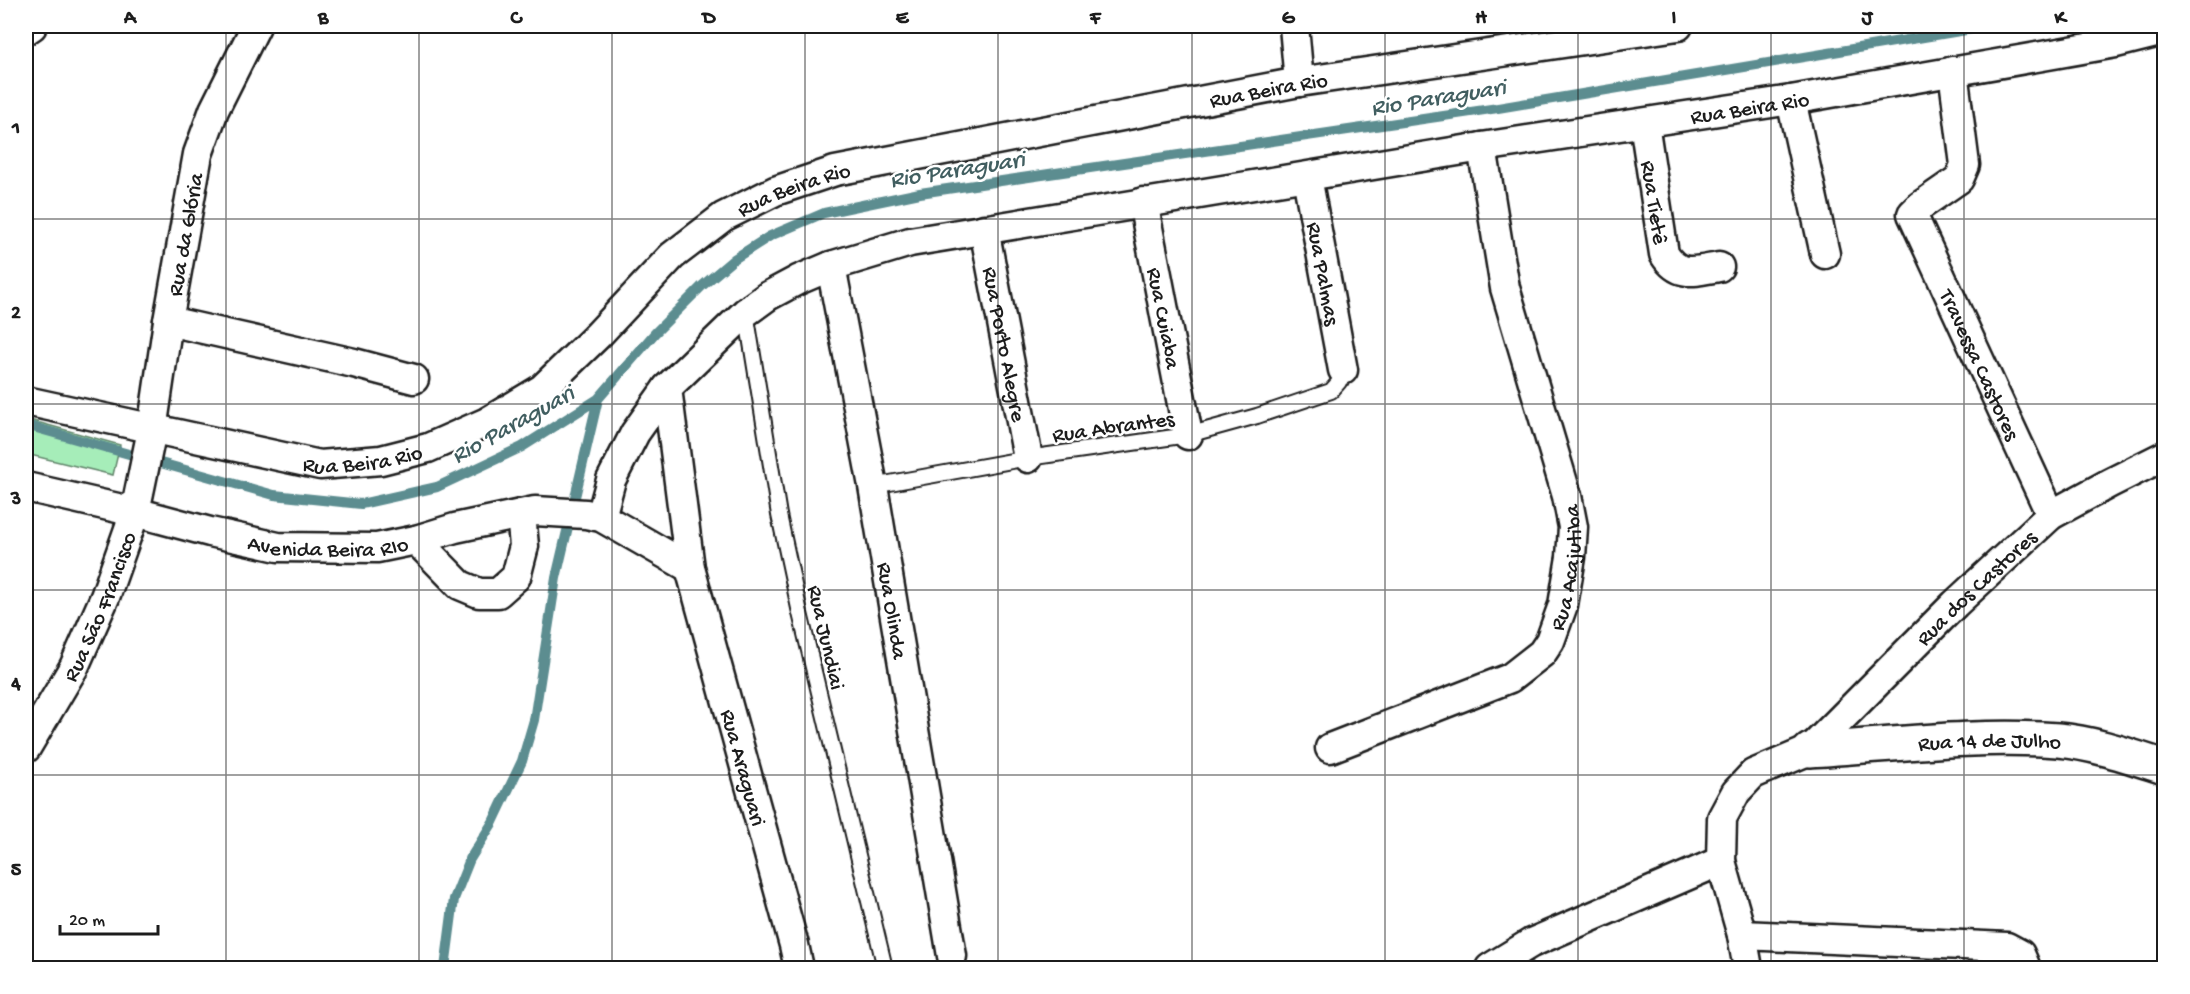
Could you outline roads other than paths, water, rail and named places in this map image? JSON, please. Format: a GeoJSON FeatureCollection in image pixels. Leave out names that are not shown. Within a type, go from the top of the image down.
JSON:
{"type":"FeatureCollection","features":[{"type":"Feature","properties":{"kind":"street"},"geometry":{"type":"LineString","coordinates":[[26,30],[32,26]]}},
{"type":"Feature","properties":{"kind":"street","name":"Rua da Glória"},"geometry":{"type":"LineString","coordinates":[[150,442],[168,321],[198,154],[214,110],[256,26]]}},
{"type":"Feature","properties":{"kind":"street"},"geometry":{"type":"LineString","coordinates":[[1294,26],[1299,82]]}},
{"type":"Feature","properties":{"kind":"street","name":"Rua Beira Rio"},"geometry":{"type":"LineString","coordinates":[[26,401],[150,442],[320,465],[381,460],[428,448],[487,422],[542,388],[598,334],[672,256],[723,217],[775,191],[835,171],[1299,82],[1678,26]]}},
{"type":"Feature","properties":{"kind":"street","name":"Rua Beira Rio"},"geometry":{"type":"LineString","coordinates":[[594,516],[635,433],[666,388],[746,312],[768,296],[831,266],[910,242],[1482,147],[1791,100],[2116,43],[2164,31]]}},
{"type":"Feature","properties":{"kind":"street","name":"Travessa Castores"},"geometry":{"type":"LineString","coordinates":[[1953,71],[1965,165],[1963,173],[1959,179],[1912,214],[2051,515]]}},
{"type":"Feature","properties":{"kind":"street"},"geometry":{"type":"LineString","coordinates":[[1791,100],[1825,254]]}},
{"type":"Feature","properties":{"kind":"street","name":"Rua Tietê"},"geometry":{"type":"LineString","coordinates":[[1644,123],[1664,254],[1671,264],[1685,272],[1719,267]]}},
{"type":"Feature","properties":{"kind":"street","name":"Rua Acajutiba"},"geometry":{"type":"LineString","coordinates":[[1330,748],[1510,678],[1542,653],[1550,641],[1563,605],[1571,557],[1573,527],[1567,496],[1505,288],[1482,147]]}},
{"type":"Feature","properties":{"kind":"street","name":"Rua Palmas"},"geometry":{"type":"LineString","coordinates":[[1307,177],[1343,370]]}},
{"type":"Feature","properties":{"kind":"street","name":"Rua Cuiaba"},"geometry":{"type":"LineString","coordinates":[[1143,202],[1188,435]]}},
{"type":"Feature","properties":{"kind":"street","name":"Rua Porto Alegre"},"geometry":{"type":"LineString","coordinates":[[984,229],[1028,458]]}},
{"type":"Feature","properties":{"kind":"street","name":"Rua Olinda"},"geometry":{"type":"LineString","coordinates":[[831,266],[873,486],[952,956]]}},
{"type":"Feature","properties":{"kind":"street"},"geometry":{"type":"LineString","coordinates":[[168,321],[354,363],[414,380]]}},
{"type":"Feature","properties":{"kind":"street","name":"Rua Araguari"},"geometry":{"type":"LineString","coordinates":[[666,388],[684,506],[690,568],[796,957]]}},
{"type":"Feature","properties":{"kind":"street","name":"Rua São Francisco"},"geometry":{"type":"LineString","coordinates":[[26,748],[74,667],[105,597],[136,507],[150,442]]}},
{"type":"Feature","properties":{"kind":"street","name":"Rua dos Castores"},"geometry":{"type":"LineString","coordinates":[[1810,750],[1955,604],[2051,515],[2164,456]]}},
{"type":"Feature","properties":{"kind":"street","name":"Avenida Beira RIo"},"geometry":{"type":"LineString","coordinates":[[26,487],[136,507],[210,532],[278,547],[377,548],[416,540],[455,528],[528,513],[594,516]]}},
{"type":"Feature","properties":{"kind":"street"},"geometry":{"type":"LineString","coordinates":[[416,540],[460,585],[479,594],[498,592],[516,577],[524,546],[528,513]]}},
{"type":"Feature","properties":{"kind":"street"},"geometry":{"type":"LineString","coordinates":[[594,516],[690,568]]}},
{"type":"Feature","properties":{"kind":"street","name":"Rua 14 de Julho"},"geometry":{"type":"LineString","coordinates":[[1810,750],[1994,738],[2060,740],[2116,751],[2164,767]]}},
{"type":"Feature","properties":{"kind":"street"},"geometry":{"type":"LineString","coordinates":[[1748,969],[1742,935],[1721,861],[1722,818],[1736,792],[1753,774],[1810,750]]}},
{"type":"Feature","properties":{"kind":"street"},"geometry":{"type":"LineString","coordinates":[[1490,969],[1531,943],[1721,861]]}},
{"type":"Feature","properties":{"kind":"street"},"geometry":{"type":"LineString","coordinates":[[1742,935],[2007,947],[2020,954],[2026,969]]}},
{"type":"Feature","properties":{"kind":"street"},"geometry":{"type":"LineString","coordinates":[[796,957],[815,969]]}},
{"type":"Feature","properties":{"kind":"lane","name":"Rua Jundiai"},"geometry":{"type":"LineString","coordinates":[[746,312],[779,515],[885,969]]}},
{"type":"Feature","properties":{"kind":"lane","name":"Rua Abrantes"},"geometry":{"type":"LineString","coordinates":[[873,486],[1028,458],[1188,435],[1257,416],[1331,391],[1339,382],[1343,370]]}},
{"type":"Feature","properties":{"kind":"waterway","name":"Rio Paraguari"},"geometry":{"type":"LineString","coordinates":[[26,425],[274,495],[361,504],[437,487],[522,447],[598,399],[655,333],[702,286],[734,259],[770,236],[824,213],[920,193],[1498,108],[1990,26]]}},
{"type":"Feature","properties":{"kind":"waterway"},"geometry":{"type":"LineString","coordinates":[[445,968],[454,899],[470,859],[493,822],[522,761],[534,720],[556,578],[598,399]]}}]}
